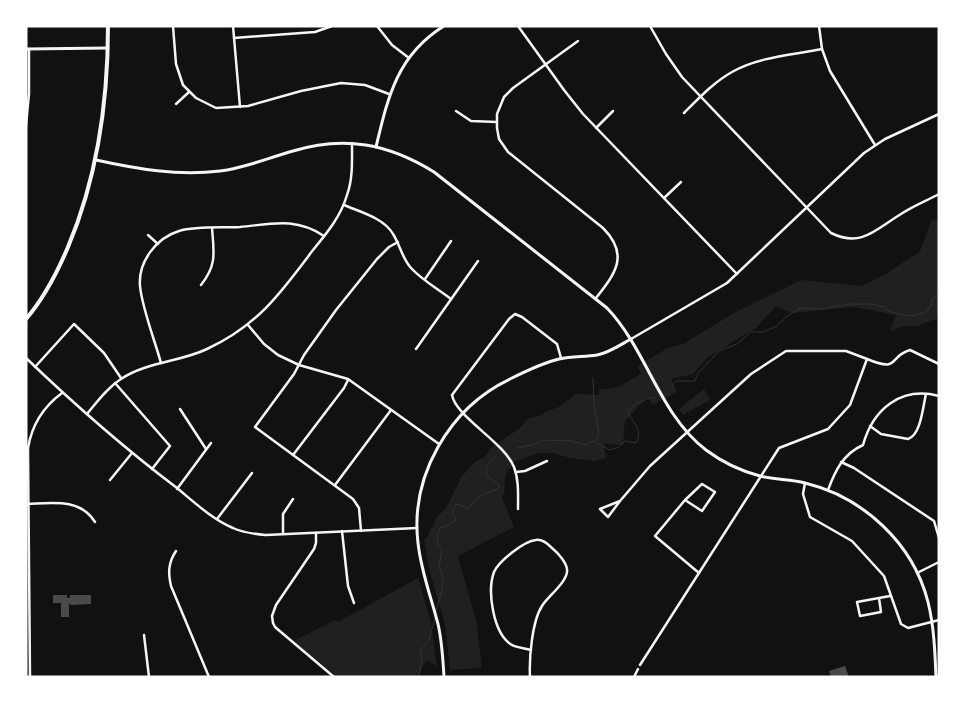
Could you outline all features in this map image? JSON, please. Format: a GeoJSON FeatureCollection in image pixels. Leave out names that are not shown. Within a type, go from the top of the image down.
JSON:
{"type":"FeatureCollection","features":[{"type":"Feature","properties":{"kind":"main road"},"geometry":{"type":"LineString","coordinates":[[26,319],[48,289],[64,257],[82,210],[96,160],[103,117],[108,26]]}},
{"type":"Feature","properties":{"kind":"street"},"geometry":{"type":"LineString","coordinates":[[173,26],[178,71],[183,85],[203,102],[216,108],[240,107],[341,83],[365,85],[389,94]]}},
{"type":"Feature","properties":{"kind":"street"},"geometry":{"type":"LineString","coordinates":[[233,26],[240,107]]}},
{"type":"Feature","properties":{"kind":"street"},"geometry":{"type":"LineString","coordinates":[[234,38],[315,32],[332,26]]}},
{"type":"Feature","properties":{"kind":"street"},"geometry":{"type":"LineString","coordinates":[[377,26],[392,45],[409,58]]}},
{"type":"Feature","properties":{"kind":"street"},"geometry":{"type":"LineString","coordinates":[[376,147],[389,94],[400,70],[424,41],[444,26]]}},
{"type":"Feature","properties":{"kind":"street"},"geometry":{"type":"LineString","coordinates":[[518,26],[573,102],[737,274]]}},
{"type":"Feature","properties":{"kind":"street"},"geometry":{"type":"LineString","coordinates":[[650,26],[674,66],[700,98],[831,233],[856,239],[870,234],[900,214],[939,194]]}},
{"type":"Feature","properties":{"kind":"street"},"geometry":{"type":"LineString","coordinates":[[819,26],[826,63],[876,145]]}},
{"type":"Feature","properties":{"kind":"street"},"geometry":{"type":"LineString","coordinates":[[578,42],[508,93],[499,108],[497,122],[499,139],[508,152],[603,228],[612,238],[617,250],[618,263],[613,275],[596,298]]}},
{"type":"Feature","properties":{"kind":"street"},"geometry":{"type":"LineString","coordinates":[[26,125],[29,94],[28,49],[108,48]]}},
{"type":"Feature","properties":{"kind":"street"},"geometry":{"type":"LineString","coordinates":[[684,113],[722,79],[740,68],[763,60],[822,49]]}},
{"type":"Feature","properties":{"kind":"street"},"geometry":{"type":"LineString","coordinates":[[176,104],[189,92]]}},
{"type":"Feature","properties":{"kind":"street"},"geometry":{"type":"LineString","coordinates":[[456,111],[471,121],[497,122]]}},
{"type":"Feature","properties":{"kind":"street"},"geometry":{"type":"LineString","coordinates":[[596,128],[613,111]]}},
{"type":"Feature","properties":{"kind":"street"},"geometry":{"type":"LineString","coordinates":[[444,677],[441,640],[420,556],[417,528],[418,511],[428,466],[439,444],[463,412],[482,396],[501,384],[540,365],[561,358],[598,355],[611,350],[712,293],[737,274],[853,162],[876,145],[939,114]]}},
{"type":"Feature","properties":{"kind":"street"},"geometry":{"type":"LineString","coordinates":[[87,414],[121,378],[137,370],[206,349],[229,338],[266,309],[338,217],[350,187],[352,143]]}},
{"type":"Feature","properties":{"kind":"street"},"geometry":{"type":"LineString","coordinates":[[96,160],[151,171],[202,172],[239,167],[308,146],[352,143],[405,155],[434,172],[596,298],[616,317],[631,339],[673,413],[697,442],[717,457],[737,468],[762,476],[805,483],[828,490],[857,506],[879,522],[900,546],[917,573],[927,599],[932,621],[936,677]]}},
{"type":"Feature","properties":{"kind":"street"},"geometry":{"type":"LineString","coordinates":[[664,198],[681,182]]}},
{"type":"Feature","properties":{"kind":"street"},"geometry":{"type":"LineString","coordinates":[[344,205],[382,222],[398,242],[407,262],[451,299]]}},
{"type":"Feature","properties":{"kind":"street"},"geometry":{"type":"LineString","coordinates":[[161,364],[140,285],[145,261],[166,237],[178,232],[212,228],[297,224],[313,229],[324,236]]}},
{"type":"Feature","properties":{"kind":"street"},"geometry":{"type":"LineString","coordinates":[[201,285],[213,265],[212,228]]}},
{"type":"Feature","properties":{"kind":"street"},"geometry":{"type":"LineString","coordinates":[[148,235],[158,244]]}},
{"type":"Feature","properties":{"kind":"street"},"geometry":{"type":"LineString","coordinates":[[425,279],[452,241]]}},
{"type":"Feature","properties":{"kind":"street"},"geometry":{"type":"LineString","coordinates":[[361,531],[357,503],[255,427],[294,374],[309,347],[352,288],[383,253],[398,242]]}},
{"type":"Feature","properties":{"kind":"street"},"geometry":{"type":"LineString","coordinates":[[416,349],[478,261]]}},
{"type":"Feature","properties":{"kind":"street"},"geometry":{"type":"LineString","coordinates":[[518,509],[516,472],[511,461],[454,402],[453,392],[515,314],[522,316],[557,344],[561,358]]}},
{"type":"Feature","properties":{"kind":"street"},"geometry":{"type":"LineString","coordinates":[[35,367],[74,324],[104,353],[121,378]]}},
{"type":"Feature","properties":{"kind":"street"},"geometry":{"type":"LineString","coordinates":[[248,325],[271,350],[286,360],[348,379],[439,444]]}},
{"type":"Feature","properties":{"kind":"street"},"geometry":{"type":"LineString","coordinates":[[620,501],[600,509],[608,517],[650,466],[750,374],[786,351],[846,351],[887,365],[910,350],[928,357],[939,364]]}},
{"type":"Feature","properties":{"kind":"street"},"geometry":{"type":"LineString","coordinates":[[26,358],[132,453],[217,519],[241,532],[283,534],[417,528]]}},
{"type":"Feature","properties":{"kind":"street"},"geometry":{"type":"LineString","coordinates":[[634,677],[779,448],[828,429],[850,405],[867,359]]}},
{"type":"Feature","properties":{"kind":"street"},"geometry":{"type":"LineString","coordinates":[[293,455],[344,388],[348,379]]}},
{"type":"Feature","properties":{"kind":"street"},"geometry":{"type":"LineString","coordinates":[[115,383],[170,446],[152,469]]}},
{"type":"Feature","properties":{"kind":"street"},"geometry":{"type":"LineString","coordinates":[[30,677],[27,453],[32,432],[45,407],[62,392]]}},
{"type":"Feature","properties":{"kind":"street"},"geometry":{"type":"LineString","coordinates":[[828,490],[842,462],[851,452],[863,445],[870,426],[887,407],[900,396],[917,393],[939,396]]}},
{"type":"Feature","properties":{"kind":"street"},"geometry":{"type":"LineString","coordinates":[[870,426],[881,434],[908,439],[912,438],[917,432],[926,394]]}},
{"type":"Feature","properties":{"kind":"street"},"geometry":{"type":"LineString","coordinates":[[180,409],[206,449]]}},
{"type":"Feature","properties":{"kind":"street"},"geometry":{"type":"LineString","coordinates":[[335,485],[392,410]]}},
{"type":"Feature","properties":{"kind":"street"},"geometry":{"type":"LineString","coordinates":[[177,489],[211,443]]}},
{"type":"Feature","properties":{"kind":"street"},"geometry":{"type":"LineString","coordinates":[[110,480],[132,453]]}},
{"type":"Feature","properties":{"kind":"street"},"geometry":{"type":"LineString","coordinates":[[516,472],[526,472],[547,461]]}},
{"type":"Feature","properties":{"kind":"street"},"geometry":{"type":"LineString","coordinates":[[842,462],[876,482],[934,521],[939,538]]}},
{"type":"Feature","properties":{"kind":"street"},"geometry":{"type":"LineString","coordinates":[[217,519],[252,473]]}},
{"type":"Feature","properties":{"kind":"street"},"geometry":{"type":"LineString","coordinates":[[805,483],[803,494],[810,517],[852,541],[884,576],[899,620],[903,626],[908,628],[939,620]]}},
{"type":"Feature","properties":{"kind":"street"},"geometry":{"type":"LineString","coordinates":[[685,500],[702,511],[715,492],[702,484],[685,500],[655,536],[699,573]]}},
{"type":"Feature","properties":{"kind":"street"},"geometry":{"type":"LineString","coordinates":[[283,534],[283,514],[293,499]]}},
{"type":"Feature","properties":{"kind":"street"},"geometry":{"type":"LineString","coordinates":[[28,504],[70,504],[86,511],[94,522]]}},
{"type":"Feature","properties":{"kind":"street"},"geometry":{"type":"LineString","coordinates":[[342,531],[348,586],[354,603]]}},
{"type":"Feature","properties":{"kind":"street"},"geometry":{"type":"LineString","coordinates":[[316,532],[314,548],[272,611],[272,620],[279,631],[334,677]]}},
{"type":"Feature","properties":{"kind":"street"},"geometry":{"type":"LineString","coordinates":[[530,650],[516,647],[505,640],[493,612],[492,584],[495,570],[504,559],[528,543],[537,540],[545,542],[558,554],[566,566],[567,575],[541,607],[530,650],[530,677]]}},
{"type":"Feature","properties":{"kind":"street"},"geometry":{"type":"LineString","coordinates":[[176,551],[169,565],[168,573],[171,586],[209,677]]}},
{"type":"Feature","properties":{"kind":"street"},"geometry":{"type":"LineString","coordinates":[[917,573],[939,562]]}},
{"type":"Feature","properties":{"kind":"street"},"geometry":{"type":"LineString","coordinates":[[879,598],[882,612],[860,616],[857,602],[879,598],[890,596]]}},
{"type":"Feature","properties":{"kind":"street"},"geometry":{"type":"LineString","coordinates":[[144,635],[149,677]]}},
{"type":"Feature","properties":{"kind":"shaded area"},"geometry":{"type":"Polygon","coordinates":[[[932,219],[939,222],[939,318],[919,326],[904,326],[890,331],[896,315],[854,307],[791,313],[776,306],[756,328],[708,357],[693,374],[671,379],[677,392],[653,405],[647,397],[625,421],[623,445],[604,444],[606,458],[594,461],[570,458],[553,453],[539,453],[513,462],[506,473],[502,498],[514,527],[458,556],[476,620],[482,668],[450,670],[445,625],[430,572],[424,540],[437,517],[446,508],[462,476],[476,461],[485,457],[491,448],[520,428],[529,418],[540,416],[547,411],[559,407],[576,394],[599,395],[599,390],[618,387],[641,374],[637,366],[668,348],[683,344],[734,313],[801,280],[862,286],[888,273],[920,251],[932,219]]]}},
{"type":"Feature","properties":{"kind":"shaded area"},"geometry":{"type":"Polygon","coordinates":[[[704,389],[710,400],[683,415],[679,409],[704,389]]]}},
{"type":"Feature","properties":{"kind":"shaded area"},"geometry":{"type":"Polygon","coordinates":[[[418,578],[431,623],[437,666],[426,660],[418,677],[337,677],[294,641],[335,620],[338,622],[418,578]]]}},
{"type":"Feature","properties":{"kind":"building"},"geometry":{"type":"Polygon","coordinates":[[[53,595],[67,595],[67,598],[70,598],[70,595],[91,595],[91,604],[71,605],[69,603],[69,617],[61,617],[61,603],[53,603],[53,595]]]}},
{"type":"Feature","properties":{"kind":"building"},"geometry":{"type":"Polygon","coordinates":[[[845,666],[849,677],[831,677],[829,671],[845,666]]]}},
{"type":"Feature","properties":{"kind":"waterway"},"geometry":{"type":"LineString","coordinates":[[671,387],[676,381],[695,381],[698,373],[719,351],[737,344],[751,332],[763,332],[777,326],[786,317],[801,308],[820,309],[851,304],[872,304],[885,307],[894,313],[910,316],[925,313],[931,306],[933,298],[939,295]]}},
{"type":"Feature","properties":{"kind":"waterway"},"geometry":{"type":"LineString","coordinates":[[593,378],[594,405],[599,433],[596,441]]}},
{"type":"Feature","properties":{"kind":"waterway"},"geometry":{"type":"LineString","coordinates":[[517,448],[543,440],[571,441],[586,445],[593,441],[610,450],[619,447],[625,441],[636,443],[639,435],[638,431],[628,413],[634,405],[652,397]]}},
{"type":"Feature","properties":{"kind":"waterway"},"geometry":{"type":"LineString","coordinates":[[436,611],[443,583],[442,573],[439,568],[442,549],[438,546],[437,536],[441,527],[445,527],[455,521],[452,512],[455,506],[458,504],[469,509],[479,497],[499,488],[499,485],[487,476],[488,465],[496,457]]}},
{"type":"Feature","properties":{"kind":"waterway"},"geometry":{"type":"LineString","coordinates":[[419,677],[422,659],[420,651],[429,640],[435,617]]}}]}
